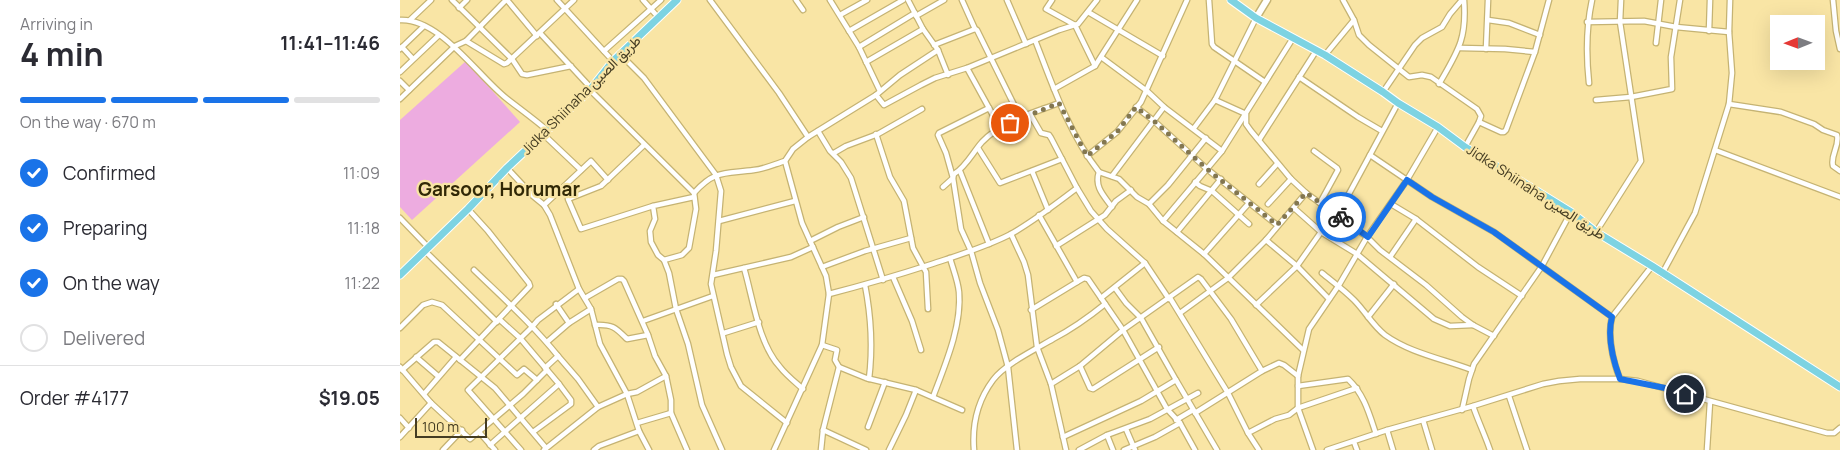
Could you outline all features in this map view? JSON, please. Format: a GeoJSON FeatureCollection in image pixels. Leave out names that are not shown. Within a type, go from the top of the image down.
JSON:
{"type":"FeatureCollection","features":[{"type":"Feature","properties":{"kind":"main road","name":"Jidka Shiinaha طريق الصين"},"geometry":{"type":"LineString","coordinates":[[400,275],[507,168],[546,133],[590,89],[613,61],[676,0]]}},
{"type":"Feature","properties":{"kind":"main road","name":"Jidka Shiinaha طريق الصين"},"geometry":{"type":"LineString","coordinates":[[1231,0],[1256,18],[1325,55],[1438,127],[1465,147],[1571,212],[1596,232],[1840,387]]}},
{"type":"Feature","properties":{"kind":"main road"},"geometry":{"type":"LineString","coordinates":[[1256,18],[1267,0]]}},
{"type":"Feature","properties":{"kind":"street"},"geometry":{"type":"LineString","coordinates":[[410,20],[431,0]]}},
{"type":"Feature","properties":{"kind":"street"},"geometry":{"type":"LineString","coordinates":[[452,0],[512,59],[522,74],[527,75],[571,66]]}},
{"type":"Feature","properties":{"kind":"street"},"geometry":{"type":"LineString","coordinates":[[459,8],[467,0]]}},
{"type":"Feature","properties":{"kind":"street"},"geometry":{"type":"LineString","coordinates":[[400,99],[454,46],[466,41],[506,0],[694,195],[696,210],[689,248],[682,255],[664,260]]}},
{"type":"Feature","properties":{"kind":"street"},"geometry":{"type":"LineString","coordinates":[[557,0],[613,61]]}},
{"type":"Feature","properties":{"kind":"street"},"geometry":{"type":"LineString","coordinates":[[466,41],[504,64],[507,63],[539,35],[574,0]]}},
{"type":"Feature","properties":{"kind":"street"},"geometry":{"type":"LineString","coordinates":[[643,0],[658,17]]}},
{"type":"Feature","properties":{"kind":"street"},"geometry":{"type":"LineString","coordinates":[[604,51],[661,0]]}},
{"type":"Feature","properties":{"kind":"street"},"geometry":{"type":"LineString","coordinates":[[710,0],[779,93],[808,137]]}},
{"type":"Feature","properties":{"kind":"street"},"geometry":{"type":"LineString","coordinates":[[796,0],[802,10]]}},
{"type":"Feature","properties":{"kind":"street"},"geometry":{"type":"LineString","coordinates":[[830,0],[859,47],[880,91]]}},
{"type":"Feature","properties":{"kind":"street"},"geometry":{"type":"LineString","coordinates":[[840,15],[867,0]]}},
{"type":"Feature","properties":{"kind":"street"},"geometry":{"type":"LineString","coordinates":[[849,31],[903,0]]}},
{"type":"Feature","properties":{"kind":"street"},"geometry":{"type":"LineString","coordinates":[[908,0],[923,29],[938,50],[948,75]]}},
{"type":"Feature","properties":{"kind":"street"},"geometry":{"type":"LineString","coordinates":[[859,47],[934,2],[944,0]]}},
{"type":"Feature","properties":{"kind":"street"},"geometry":{"type":"LineString","coordinates":[[962,0],[974,29],[977,30],[1020,117]]}},
{"type":"Feature","properties":{"kind":"street"},"geometry":{"type":"LineString","coordinates":[[1052,0],[1046,8],[1047,10],[1075,25],[1095,66]]}},
{"type":"Feature","properties":{"kind":"street"},"geometry":{"type":"LineString","coordinates":[[876,95],[884,105],[921,84],[967,68],[1075,25],[1083,19],[1097,0]]}},
{"type":"Feature","properties":{"kind":"street"},"geometry":{"type":"LineString","coordinates":[[1054,89],[1095,66],[1137,0]]}},
{"type":"Feature","properties":{"kind":"street"},"geometry":{"type":"LineString","coordinates":[[1087,156],[1117,132],[1147,91],[1187,0]]}},
{"type":"Feature","properties":{"kind":"street"},"geometry":{"type":"LineString","coordinates":[[1209,0],[1212,44],[1265,82]]}},
{"type":"Feature","properties":{"kind":"street"},"geometry":{"type":"LineString","coordinates":[[1343,0],[1360,34],[1399,70],[1409,78],[1422,75],[1431,77],[1477,109],[1481,116],[1465,147]]}},
{"type":"Feature","properties":{"kind":"street"},"geometry":{"type":"LineString","coordinates":[[1439,84],[1460,48],[1466,22],[1463,0]]}},
{"type":"Feature","properties":{"kind":"street"},"geometry":{"type":"LineString","coordinates":[[1383,92],[1415,45],[1422,38],[1442,27],[1450,14],[1463,0]]}},
{"type":"Feature","properties":{"kind":"street"},"geometry":{"type":"LineString","coordinates":[[1486,49],[1488,0]]}},
{"type":"Feature","properties":{"kind":"street"},"geometry":{"type":"LineString","coordinates":[[1479,122],[1504,132],[1535,52],[1549,0]]}},
{"type":"Feature","properties":{"kind":"street"},"geometry":{"type":"LineString","coordinates":[[1589,83],[1587,61],[1588,22],[1592,0]]}},
{"type":"Feature","properties":{"kind":"street"},"geometry":{"type":"LineString","coordinates":[[1596,232],[1641,161],[1620,22],[1621,0]]}},
{"type":"Feature","properties":{"kind":"street"},"geometry":{"type":"LineString","coordinates":[[1656,43],[1661,0]]}},
{"type":"Feature","properties":{"kind":"street"},"geometry":{"type":"LineString","coordinates":[[1596,100],[1672,89],[1670,58],[1680,0]]}},
{"type":"Feature","properties":{"kind":"street"},"geometry":{"type":"LineString","coordinates":[[1709,31],[1710,0]]}},
{"type":"Feature","properties":{"kind":"street"},"geometry":{"type":"LineString","coordinates":[[1662,274],[1695,213],[1729,104],[1732,73],[1729,32],[1730,0]]}},
{"type":"Feature","properties":{"kind":"street"},"geometry":{"type":"LineString","coordinates":[[1833,0],[1836,31],[1840,48]]}},
{"type":"Feature","properties":{"kind":"street"},"geometry":{"type":"LineString","coordinates":[[1010,1],[1026,44]]}},
{"type":"Feature","properties":{"kind":"street"},"geometry":{"type":"LineString","coordinates":[[1088,12],[1163,56]]}},
{"type":"Feature","properties":{"kind":"street"},"geometry":{"type":"LineString","coordinates":[[400,15],[402,20],[410,20],[424,26],[454,46],[506,98],[522,109],[581,170]]}},
{"type":"Feature","properties":{"kind":"street"},"geometry":{"type":"LineString","coordinates":[[1194,128],[1215,100],[1256,18]]}},
{"type":"Feature","properties":{"kind":"street"},"geometry":{"type":"LineString","coordinates":[[1325,55],[1354,20]]}},
{"type":"Feature","properties":{"kind":"street"},"geometry":{"type":"LineString","coordinates":[[1488,20],[1509,23],[1540,34]]}},
{"type":"Feature","properties":{"kind":"street"},"geometry":{"type":"LineString","coordinates":[[1588,22],[1644,21],[1676,27],[1729,32]]}},
{"type":"Feature","properties":{"kind":"street"},"geometry":{"type":"LineString","coordinates":[[413,59],[401,48],[424,26]]}},
{"type":"Feature","properties":{"kind":"street"},"geometry":{"type":"LineString","coordinates":[[866,62],[923,29]]}},
{"type":"Feature","properties":{"kind":"street"},"geometry":{"type":"LineString","coordinates":[[934,45],[974,29]]}},
{"type":"Feature","properties":{"kind":"street"},"geometry":{"type":"LineString","coordinates":[[400,72],[439,35]]}},
{"type":"Feature","properties":{"kind":"street"},"geometry":{"type":"LineString","coordinates":[[1163,221],[1222,151],[1293,38]]}},
{"type":"Feature","properties":{"kind":"street"},"geometry":{"type":"LineString","coordinates":[[1035,40],[1059,103],[1087,156],[1099,172],[1119,178],[1137,196],[1149,204],[1163,221],[1204,254],[1303,350]]}},
{"type":"Feature","properties":{"kind":"street"},"geometry":{"type":"LineString","coordinates":[[1460,48],[1535,52]]}},
{"type":"Feature","properties":{"kind":"street"},"geometry":{"type":"LineString","coordinates":[[562,189],[581,229],[694,195],[716,174],[732,171],[753,171],[784,161],[793,149],[808,137],[876,95],[908,69],[938,50]]}},
{"type":"Feature","properties":{"kind":"street"},"geometry":{"type":"LineString","coordinates":[[1259,140],[1316,51]]}},
{"type":"Feature","properties":{"kind":"street"},"geometry":{"type":"LineString","coordinates":[[621,55],[644,78],[716,174],[721,187],[711,284],[731,367],[741,386],[787,423]]}},
{"type":"Feature","properties":{"kind":"street"},"geometry":{"type":"LineString","coordinates":[[1101,57],[1222,151]]}},
{"type":"Feature","properties":{"kind":"street"},"geometry":{"type":"LineString","coordinates":[[967,68],[1000,128]]}},
{"type":"Feature","properties":{"kind":"street"},"geometry":{"type":"LineString","coordinates":[[1299,77],[1382,131]]}},
{"type":"Feature","properties":{"kind":"street"},"geometry":{"type":"LineString","coordinates":[[400,81],[409,90]]}},
{"type":"Feature","properties":{"kind":"street"},"geometry":{"type":"LineString","coordinates":[[1215,100],[1246,114]]}},
{"type":"Feature","properties":{"kind":"street"},"geometry":{"type":"LineString","coordinates":[[943,187],[953,178],[954,174],[960,171],[982,142],[1000,128],[1020,117],[1059,103]]}},
{"type":"Feature","properties":{"kind":"street"},"geometry":{"type":"LineString","coordinates":[[1336,214],[1344,203],[1398,103]]}},
{"type":"Feature","properties":{"kind":"street"},"geometry":{"type":"LineString","coordinates":[[1729,104],[1781,112],[1837,135],[1839,140],[1832,161],[1833,166],[1840,171]]}},
{"type":"Feature","properties":{"kind":"street"},"geometry":{"type":"LineString","coordinates":[[1136,107],[1207,169],[1277,225]]}},
{"type":"Feature","properties":{"kind":"street"},"geometry":{"type":"LineString","coordinates":[[1112,176],[1164,107]]}},
{"type":"Feature","properties":{"kind":"street"},"geometry":{"type":"LineString","coordinates":[[989,108],[938,134],[953,178],[961,229],[998,330],[1008,368],[1017,450]]}},
{"type":"Feature","properties":{"kind":"street"},"geometry":{"type":"LineString","coordinates":[[834,154],[840,149],[876,134],[922,109]]}},
{"type":"Feature","properties":{"kind":"street"},"geometry":{"type":"LineString","coordinates":[[1030,114],[1041,132],[1050,136],[1077,188],[1098,219],[1146,263],[1180,313],[1228,393],[1248,433],[1259,450]]}},
{"type":"Feature","properties":{"kind":"street"},"geometry":{"type":"LineString","coordinates":[[1246,114],[1246,124],[1290,179],[1306,193],[1368,237],[1380,250],[1473,325],[1494,336]]}},
{"type":"Feature","properties":{"kind":"street"},"geometry":{"type":"LineString","coordinates":[[1312,450],[1298,408],[1298,376],[1309,329],[1407,180],[1438,127]]}},
{"type":"Feature","properties":{"kind":"street"},"geometry":{"type":"LineString","coordinates":[[818,131],[848,172],[883,280]]}},
{"type":"Feature","properties":{"kind":"street"},"geometry":{"type":"LineString","coordinates":[[876,134],[890,177],[904,201],[913,248],[926,272],[928,309]]}},
{"type":"Feature","properties":{"kind":"street"},"geometry":{"type":"LineString","coordinates":[[1149,204],[1168,185],[1206,138]]}},
{"type":"Feature","properties":{"kind":"street"},"geometry":{"type":"LineString","coordinates":[[568,199],[594,190],[608,180],[644,145]]}},
{"type":"Feature","properties":{"kind":"street"},"geometry":{"type":"LineString","coordinates":[[978,148],[998,183],[1062,159]]}},
{"type":"Feature","properties":{"kind":"street"},"geometry":{"type":"LineString","coordinates":[[1715,150],[1840,197]]}},
{"type":"Feature","properties":{"kind":"street"},"geometry":{"type":"LineString","coordinates":[[1314,151],[1338,170],[1320,203]]}},
{"type":"Feature","properties":{"kind":"street"},"geometry":{"type":"LineString","coordinates":[[1370,155],[1440,202],[1494,232],[1612,317]]}},
{"type":"Feature","properties":{"kind":"street"},"geometry":{"type":"LineString","coordinates":[[544,205],[592,161],[608,180]]}},
{"type":"Feature","properties":{"kind":"street"},"geometry":{"type":"LineString","coordinates":[[774,450],[822,345],[830,294],[822,267],[802,223],[784,161]]}},
{"type":"Feature","properties":{"kind":"street"},"geometry":{"type":"LineString","coordinates":[[1258,184],[1277,164]]}},
{"type":"Feature","properties":{"kind":"street"},"geometry":{"type":"LineString","coordinates":[[507,168],[544,205],[550,215],[579,289],[591,308],[600,344],[627,394],[639,431],[649,450]]}},
{"type":"Feature","properties":{"kind":"street"},"geometry":{"type":"LineString","coordinates":[[960,171],[989,244]]}},
{"type":"Feature","properties":{"kind":"street"},"geometry":{"type":"LineString","coordinates":[[1032,171],[1048,210]]}},
{"type":"Feature","properties":{"kind":"street"},"geometry":{"type":"LineString","coordinates":[[1099,172],[1097,184],[1112,207]]}},
{"type":"Feature","properties":{"kind":"street"},"geometry":{"type":"LineString","coordinates":[[1268,204],[1290,179]]}},
{"type":"Feature","properties":{"kind":"street"},"geometry":{"type":"LineString","coordinates":[[1177,232],[1221,180]]}},
{"type":"Feature","properties":{"kind":"street"},"geometry":{"type":"LineString","coordinates":[[1195,182],[1212,191],[1249,224]]}},
{"type":"Feature","properties":{"kind":"street"},"geometry":{"type":"LineString","coordinates":[[830,294],[883,280],[971,252],[1011,234],[1077,188]]}},
{"type":"Feature","properties":{"kind":"street"},"geometry":{"type":"LineString","coordinates":[[1056,246],[1098,219],[1116,201],[1131,190]]}},
{"type":"Feature","properties":{"kind":"street"},"geometry":{"type":"LineString","coordinates":[[1180,313],[1228,278],[1266,240],[1306,193]]}},
{"type":"Feature","properties":{"kind":"street"},"geometry":{"type":"LineString","coordinates":[[719,221],[795,201]]}},
{"type":"Feature","properties":{"kind":"street"},"geometry":{"type":"LineString","coordinates":[[1204,254],[1237,214],[1249,203]]}},
{"type":"Feature","properties":{"kind":"street"},"geometry":{"type":"LineString","coordinates":[[1391,204],[1416,219],[1478,267],[1522,296]]}},
{"type":"Feature","properties":{"kind":"street"},"geometry":{"type":"LineString","coordinates":[[653,206],[655,219],[650,237],[658,256],[664,260],[669,273],[676,309],[688,344],[702,405],[722,450]]}},
{"type":"Feature","properties":{"kind":"street"},"geometry":{"type":"LineString","coordinates":[[1294,208],[1321,232],[1358,254],[1434,319],[1450,326],[1473,325]]}},
{"type":"Feature","properties":{"kind":"street"},"geometry":{"type":"LineString","coordinates":[[424,394],[438,376],[480,339],[529,288],[529,283],[468,209]]}},
{"type":"Feature","properties":{"kind":"street"},"geometry":{"type":"LineString","coordinates":[[1462,410],[1472,370],[1483,350],[1542,266],[1571,212]]}},
{"type":"Feature","properties":{"kind":"street"},"geometry":{"type":"LineString","coordinates":[[1039,215],[1077,282]]}},
{"type":"Feature","properties":{"kind":"street"},"geometry":{"type":"LineString","coordinates":[[810,241],[864,217]]}},
{"type":"Feature","properties":{"kind":"street"},"geometry":{"type":"LineString","coordinates":[[400,218],[426,249],[498,320],[520,338],[571,400],[571,404],[533,432]]}},
{"type":"Feature","properties":{"kind":"street"},"geometry":{"type":"LineString","coordinates":[[1390,257],[1416,219]]}},
{"type":"Feature","properties":{"kind":"street"},"geometry":{"type":"LineString","coordinates":[[1256,305],[1297,266],[1321,232]]}},
{"type":"Feature","properties":{"kind":"street"},"geometry":{"type":"LineString","coordinates":[[1011,234],[1028,275],[1037,347],[1051,384],[1066,450]]}},
{"type":"Feature","properties":{"kind":"street"},"geometry":{"type":"LineString","coordinates":[[822,267],[873,248],[911,238]]}},
{"type":"Feature","properties":{"kind":"street"},"geometry":{"type":"LineString","coordinates":[[1266,240],[1297,266],[1329,299]]}},
{"type":"Feature","properties":{"kind":"street"},"geometry":{"type":"LineString","coordinates":[[713,275],[791,257],[813,247]]}},
{"type":"Feature","properties":{"kind":"street"},"geometry":{"type":"LineString","coordinates":[[933,396],[948,358],[959,304],[958,287],[950,258]]}},
{"type":"Feature","properties":{"kind":"street"},"geometry":{"type":"LineString","coordinates":[[1101,298],[1146,263]]}},
{"type":"Feature","properties":{"kind":"street"},"geometry":{"type":"LineString","coordinates":[[1620,379],[1612,349],[1610,322],[1652,266]]}},
{"type":"Feature","properties":{"kind":"street"},"geometry":{"type":"LineString","coordinates":[[744,268],[759,322],[773,358],[779,367],[802,389]]}},
{"type":"Feature","properties":{"kind":"street"},"geometry":{"type":"LineString","coordinates":[[474,270],[547,342],[578,379],[598,407]]}},
{"type":"Feature","properties":{"kind":"street"},"geometry":{"type":"LineString","coordinates":[[1322,273],[1339,285],[1383,334],[1403,346],[1472,370]]}},
{"type":"Feature","properties":{"kind":"street"},"geometry":{"type":"LineString","coordinates":[[893,277],[912,321],[921,350]]}},
{"type":"Feature","properties":{"kind":"street"},"geometry":{"type":"LineString","coordinates":[[1051,384],[1080,366],[1123,330],[1198,277],[1231,319],[1262,371]]}},
{"type":"Feature","properties":{"kind":"street"},"geometry":{"type":"LineString","coordinates":[[1031,310],[1084,278],[1088,279],[1123,330],[1194,450]]}},
{"type":"Feature","properties":{"kind":"street"},"geometry":{"type":"LineString","coordinates":[[585,298],[618,279],[624,281],[643,321],[655,356],[666,376],[671,400],[671,413],[686,450]]}},
{"type":"Feature","properties":{"kind":"street"},"geometry":{"type":"LineString","coordinates":[[1368,317],[1394,284]]}},
{"type":"Feature","properties":{"kind":"street"},"geometry":{"type":"LineString","coordinates":[[865,285],[870,310],[872,349],[869,379]]}},
{"type":"Feature","properties":{"kind":"street"},"geometry":{"type":"LineString","coordinates":[[1115,288],[1141,318],[1217,450]]}},
{"type":"Feature","properties":{"kind":"street"},"geometry":{"type":"LineString","coordinates":[[521,450],[468,391],[538,320],[556,304],[579,289]]}},
{"type":"Feature","properties":{"kind":"street"},"geometry":{"type":"LineString","coordinates":[[643,321],[713,296]]}},
{"type":"Feature","properties":{"kind":"street"},"geometry":{"type":"LineString","coordinates":[[400,328],[423,305],[437,302],[452,313],[516,374],[524,369],[537,380]]}},
{"type":"Feature","properties":{"kind":"street"},"geometry":{"type":"LineString","coordinates":[[556,304],[569,323]]}},
{"type":"Feature","properties":{"kind":"street"},"geometry":{"type":"LineString","coordinates":[[974,450],[974,433],[979,406],[994,379],[1037,347],[1053,339],[1105,304]]}},
{"type":"Feature","properties":{"kind":"street"},"geometry":{"type":"LineString","coordinates":[[547,342],[569,323],[591,308]]}},
{"type":"Feature","properties":{"kind":"street"},"geometry":{"type":"LineString","coordinates":[[724,334],[759,322]]}},
{"type":"Feature","properties":{"kind":"street"},"geometry":{"type":"LineString","coordinates":[[595,324],[619,329],[626,339],[648,335]]}},
{"type":"Feature","properties":{"kind":"street"},"geometry":{"type":"LineString","coordinates":[[558,356],[510,406],[470,438],[431,403],[401,368],[436,341],[495,388],[510,406],[520,418],[533,432],[545,449],[598,407],[627,394],[637,392],[666,376]]}},
{"type":"Feature","properties":{"kind":"street"},"geometry":{"type":"LineString","coordinates":[[822,345],[838,350],[835,360],[839,367],[869,379],[916,390],[962,410]]}},
{"type":"Feature","properties":{"kind":"street"},"geometry":{"type":"LineString","coordinates":[[1080,366],[1090,388],[1093,389],[1159,347]]}},
{"type":"Feature","properties":{"kind":"street"},"geometry":{"type":"LineString","coordinates":[[416,357],[438,376]]}},
{"type":"Feature","properties":{"kind":"street"},"geometry":{"type":"LineString","coordinates":[[1124,450],[1134,448],[1155,438],[1194,412],[1262,371],[1279,363],[1284,364],[1298,376]]}},
{"type":"Feature","properties":{"kind":"street"},"geometry":{"type":"LineString","coordinates":[[821,450],[823,430],[839,367]]}},
{"type":"Feature","properties":{"kind":"street"},"geometry":{"type":"LineString","coordinates":[[1298,386],[1348,379],[1363,398],[1376,434]]}},
{"type":"Feature","properties":{"kind":"street"},"geometry":{"type":"LineString","coordinates":[[1327,450],[1336,449],[1387,430],[1559,381],[1620,379],[1670,389],[1710,402],[1827,433],[1834,433],[1840,428]]}},
{"type":"Feature","properties":{"kind":"street"},"geometry":{"type":"LineString","coordinates":[[1063,437],[1158,392],[1176,380]]}},
{"type":"Feature","properties":{"kind":"street"},"geometry":{"type":"LineString","coordinates":[[868,427],[886,382]]}},
{"type":"Feature","properties":{"kind":"street"},"geometry":{"type":"LineString","coordinates":[[490,445],[559,384]]}},
{"type":"Feature","properties":{"kind":"street"},"geometry":{"type":"LineString","coordinates":[[1248,433],[1275,419],[1289,415],[1298,408],[1357,388]]}},
{"type":"Feature","properties":{"kind":"street"},"geometry":{"type":"LineString","coordinates":[[889,450],[916,390]]}},
{"type":"Feature","properties":{"kind":"street"},"geometry":{"type":"LineString","coordinates":[[1079,450],[1107,435],[1143,422],[1198,393]]}},
{"type":"Feature","properties":{"kind":"street"},"geometry":{"type":"LineString","coordinates":[[1509,396],[1527,450]]}},
{"type":"Feature","properties":{"kind":"street"},"geometry":{"type":"LineString","coordinates":[[1707,450],[1710,402]]}},
{"type":"Feature","properties":{"kind":"street"},"geometry":{"type":"LineString","coordinates":[[400,437],[431,403]]}},
{"type":"Feature","properties":{"kind":"street"},"geometry":{"type":"LineString","coordinates":[[1473,406],[1485,432],[1490,450]]}},
{"type":"Feature","properties":{"kind":"street"},"geometry":{"type":"LineString","coordinates":[[637,423],[671,413]]}},
{"type":"Feature","properties":{"kind":"street"},"geometry":{"type":"LineString","coordinates":[[400,418],[409,428]]}},
{"type":"Feature","properties":{"kind":"street"},"geometry":{"type":"LineString","coordinates":[[1424,420],[1432,450]]}},
{"type":"Feature","properties":{"kind":"street"},"geometry":{"type":"LineString","coordinates":[[1126,429],[1134,448]]}},
{"type":"Feature","properties":{"kind":"street"},"geometry":{"type":"LineString","coordinates":[[443,450],[462,430]]}},
{"type":"Feature","properties":{"kind":"street"},"geometry":{"type":"LineString","coordinates":[[823,430],[866,450]]}},
{"type":"Feature","properties":{"kind":"street"},"geometry":{"type":"LineString","coordinates":[[1387,430],[1393,450]]}},
{"type":"Feature","properties":{"kind":"street"},"geometry":{"type":"LineString","coordinates":[[594,450],[639,431]]}},
{"type":"Feature","properties":{"kind":"street"},"geometry":{"type":"LineString","coordinates":[[479,432],[495,450]]}},
{"type":"Feature","properties":{"kind":"street"},"geometry":{"type":"LineString","coordinates":[[1107,435],[1113,450]]}},
{"type":"Feature","properties":{"kind":"street"},"geometry":{"type":"LineString","coordinates":[[1354,442],[1357,450]]}},
{"type":"Feature","properties":{"kind":"shaded area"},"geometry":{"type":"Polygon","coordinates":[[[466,61],[520,122],[412,220],[400,207],[400,120],[466,61]]]}},
{"type":"Feature","properties":{"kind":"way so far"},"geometry":{"type":"LineString","coordinates":[[1010,123],[1020,117],[1059,103],[1087,156],[1117,132],[1136,107],[1207,169],[1277,225],[1306,193],[1341,217]]}},
{"type":"Feature","properties":{"kind":"district","name":"Garsoor, Horumar"},"geometry":{"type":"Point","coordinates":[499,189]}},
{"type":"Feature","properties":{"kind":"route"},"geometry":{"type":"LineString","coordinates":[[1341,217],[1368,237],[1407,180],[1432,197],[1494,232],[1612,317],[1610,322],[1612,349],[1620,379],[1638,381],[1685,394]]}}]}
